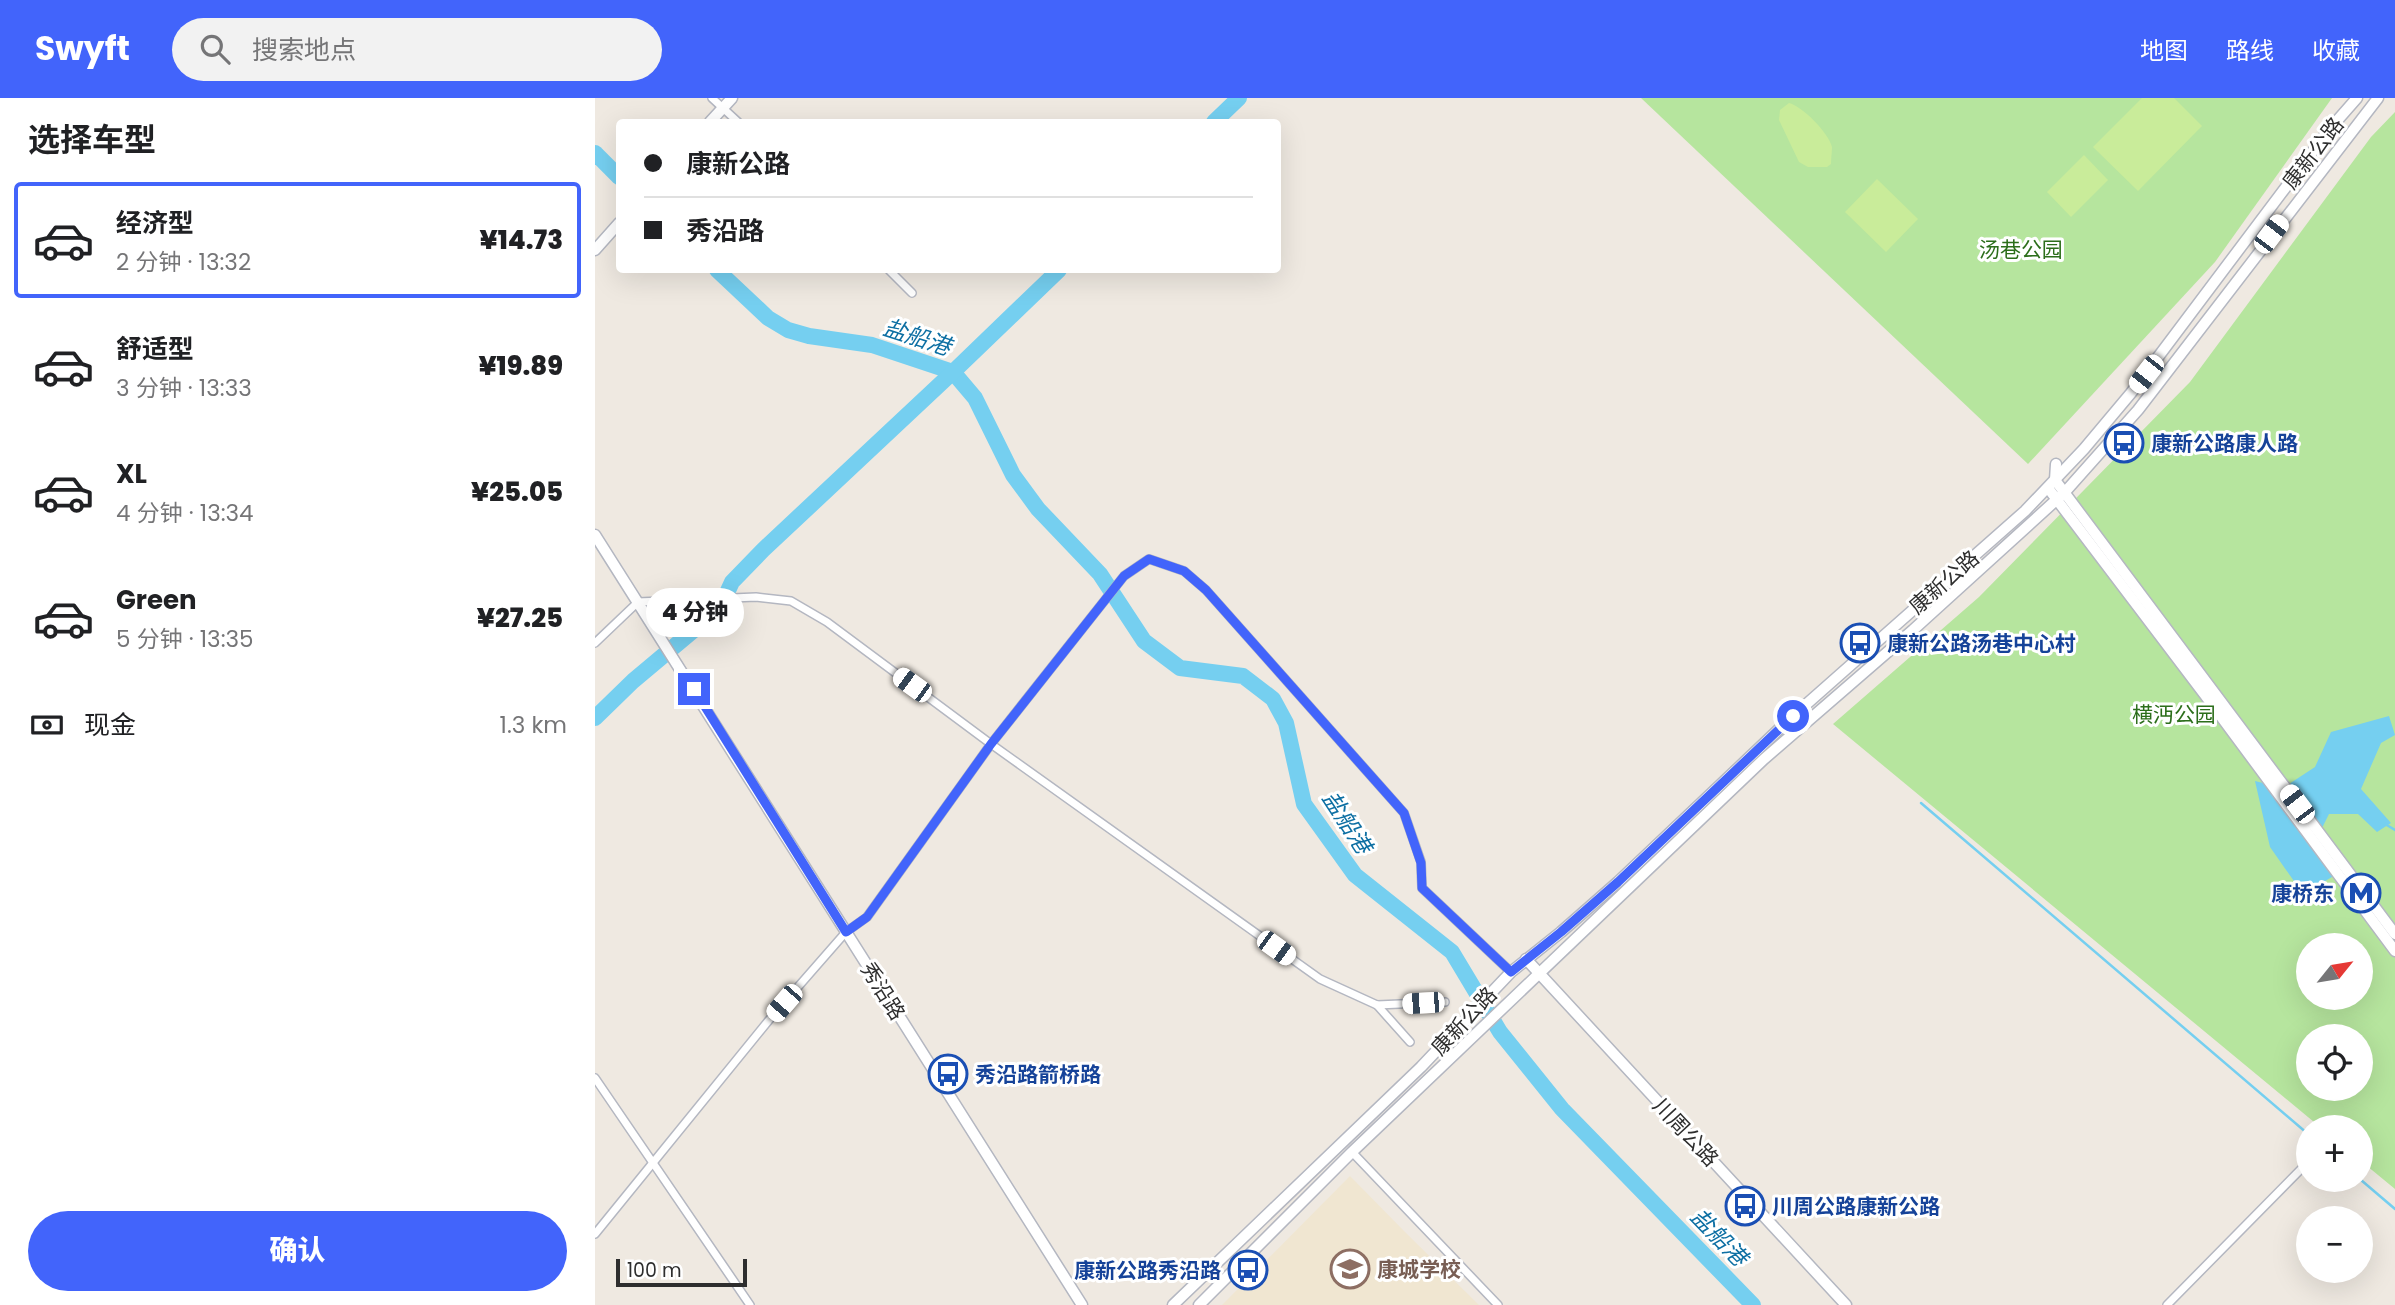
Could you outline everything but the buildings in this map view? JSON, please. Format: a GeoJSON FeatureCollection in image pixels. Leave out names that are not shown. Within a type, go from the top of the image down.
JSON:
{"type":"FeatureCollection","features":[{"type":"Feature","properties":{"kind":"main road"},"geometry":{"type":"LineString","coordinates":[[713,119],[732,98]]}},
{"type":"Feature","properties":{"kind":"main road","name":"康新公路"},"geometry":{"type":"LineString","coordinates":[[1199,1305],[1352,1152],[1764,759],[1913,630],[2065,492],[2138,410],[2378,98]]}},
{"type":"Feature","properties":{"kind":"main road","name":"康新公路"},"geometry":{"type":"LineString","coordinates":[[1173,1305],[1412,1076],[1507,976],[1618,882],[1793,716],[2000,534],[2051,484],[2131,393],[2328,131],[2354,102]]}},
{"type":"Feature","properties":{"kind":"main road"},"geometry":{"type":"LineString","coordinates":[[595,250],[616,226]]}},
{"type":"Feature","properties":{"kind":"main road"},"geometry":{"type":"LineString","coordinates":[[2056,464],[2051,484],[2056,499],[2395,951]]}},
{"type":"Feature","properties":{"kind":"main road"},"geometry":{"type":"LineString","coordinates":[[2051,484],[2065,492],[2395,934]]}},
{"type":"Feature","properties":{"kind":"main road","name":"秀沿路"},"geometry":{"type":"LineString","coordinates":[[595,535],[1082,1305]]}},
{"type":"Feature","properties":{"kind":"main road","name":"川周公路"},"geometry":{"type":"LineString","coordinates":[[1526,959],[1846,1305]]}},
{"type":"Feature","properties":{"kind":"street"},"geometry":{"type":"LineString","coordinates":[[712,98],[735,119]]}},
{"type":"Feature","properties":{"kind":"street"},"geometry":{"type":"LineString","coordinates":[[892,273],[912,293]]}},
{"type":"Feature","properties":{"kind":"street"},"geometry":{"type":"LineString","coordinates":[[595,1234],[769,1020],[846,932],[867,917],[991,744],[1124,576],[1149,559],[1184,571],[1242,628],[1404,813],[1421,863],[1422,888],[1507,976]]}},
{"type":"Feature","properties":{"kind":"street"},"geometry":{"type":"LineString","coordinates":[[595,643],[638,602],[756,597],[791,601],[827,622],[991,744],[1320,979],[1377,1005],[1410,1042]]}},
{"type":"Feature","properties":{"kind":"street"},"geometry":{"type":"LineString","coordinates":[[1377,1005],[1445,1002]]}},
{"type":"Feature","properties":{"kind":"street"},"geometry":{"type":"LineString","coordinates":[[595,1078],[750,1305]]}},
{"type":"Feature","properties":{"kind":"street"},"geometry":{"type":"LineString","coordinates":[[1352,1152],[1499,1305]]}},
{"type":"Feature","properties":{"kind":"street"},"geometry":{"type":"LineString","coordinates":[[2167,1305],[2296,1174]]}},
{"type":"Feature","properties":{"kind":"shaded area","name":"康城学校"},"geometry":{"type":"Polygon","coordinates":[[[1350,1176],[1406,1233],[1479,1305],[1222,1305],[1350,1176]]]}},
{"type":"Feature","properties":{"kind":"green space","name":"汤巷公园"},"geometry":{"type":"Polygon","coordinates":[[[1641,98],[2332,98],[2215,262],[2028,464],[1641,98]]]}},
{"type":"Feature","properties":{"kind":"green space"},"geometry":{"type":"Polygon","coordinates":[[[2142,98],[2174,98],[2202,126],[2138,191],[2093,147],[2142,98]]]}},
{"type":"Feature","properties":{"kind":"green space"},"geometry":{"type":"Polygon","coordinates":[[[1789,103],[1808,115],[1830,141],[1831,164],[1827,167],[1808,167],[1799,162],[1779,120],[1780,110],[1789,103]]]}},
{"type":"Feature","properties":{"kind":"green space","name":"横沔公园"},"geometry":{"type":"Polygon","coordinates":[[[2395,112],[2395,1189],[2373,1171],[2373,1115],[2305,1115],[1833,724],[1979,597],[2190,382],[2371,137],[2395,112]]]}},
{"type":"Feature","properties":{"kind":"green space"},"geometry":{"type":"Polygon","coordinates":[[[2084,155],[2108,180],[2071,217],[2047,192],[2084,155]]]}},
{"type":"Feature","properties":{"kind":"green space"},"geometry":{"type":"Polygon","coordinates":[[[1877,179],[1918,219],[1886,252],[1845,212],[1877,179]]]}},
{"type":"Feature","properties":{"kind":"water"},"geometry":{"type":"Polygon","coordinates":[[[2389,716],[2395,735],[2381,743],[2361,789],[2391,823],[2377,832],[2358,814],[2329,814],[2319,834],[2329,861],[2349,867],[2303,894],[2270,847],[2255,781],[2283,788],[2315,767],[2331,732],[2389,716]]]}},
{"type":"Feature","properties":{"kind":"waterway"},"geometry":{"type":"LineString","coordinates":[[1217,119],[1239,98]]}},
{"type":"Feature","properties":{"kind":"waterway","name":"盐船港"},"geometry":{"type":"LineString","coordinates":[[595,153],[616,174]]}},
{"type":"Feature","properties":{"kind":"waterway","name":"盐船港"},"geometry":{"type":"LineString","coordinates":[[720,273],[768,318],[788,330],[809,336],[872,345],[953,372],[975,398],[1013,475],[1038,509],[1100,574],[1144,641],[1180,668],[1243,676],[1273,699],[1286,723],[1304,804],[1355,875],[1452,952],[1500,1032],[1562,1109],[1753,1305]]}},
{"type":"Feature","properties":{"kind":"waterway"},"geometry":{"type":"LineString","coordinates":[[595,718],[633,681],[720,608],[732,582],[763,550],[1056,273]]}},
{"type":"Feature","properties":{"kind":"waterway"},"geometry":{"type":"LineString","coordinates":[[1921,803],[2296,1124]]}},
{"type":"Feature","properties":{"kind":"waterway"},"geometry":{"type":"LineString","coordinates":[[2385,824],[2395,830]]}},
{"type":"Feature","properties":{"kind":"waterway"},"geometry":{"type":"LineString","coordinates":[[2373,1190],[2395,1209]]}},
{"type":"Feature","properties":{"kind":"place","name":"康新公路康人路"},"geometry":{"type":"Point","coordinates":[2124,443]}},
{"type":"Feature","properties":{"kind":"place","name":"康新公路汤巷中心村"},"geometry":{"type":"Point","coordinates":[1860,643]}},
{"type":"Feature","properties":{"kind":"place","name":"康桥东"},"geometry":{"type":"Point","coordinates":[2361,893]}},
{"type":"Feature","properties":{"kind":"place","name":"秀沿路箭桥路"},"geometry":{"type":"Point","coordinates":[948,1074]}},
{"type":"Feature","properties":{"kind":"place","name":"川周公路康新公路"},"geometry":{"type":"Point","coordinates":[1745,1206]}},
{"type":"Feature","properties":{"kind":"place","name":"康城学校"},"geometry":{"type":"Point","coordinates":[1350,1269]}},
{"type":"Feature","properties":{"kind":"place","name":"康新公路秀沿路"},"geometry":{"type":"Point","coordinates":[1248,1270]}},
{"type":"Feature","properties":{"kind":"route"},"geometry":{"type":"LineString","coordinates":[[694,689],[846,932],[867,917],[991,744],[1124,576],[1149,559],[1184,571],[1242,628],[1404,813],[1421,863],[1422,888],[1511,972],[1618,882],[1793,716]]}}]}
